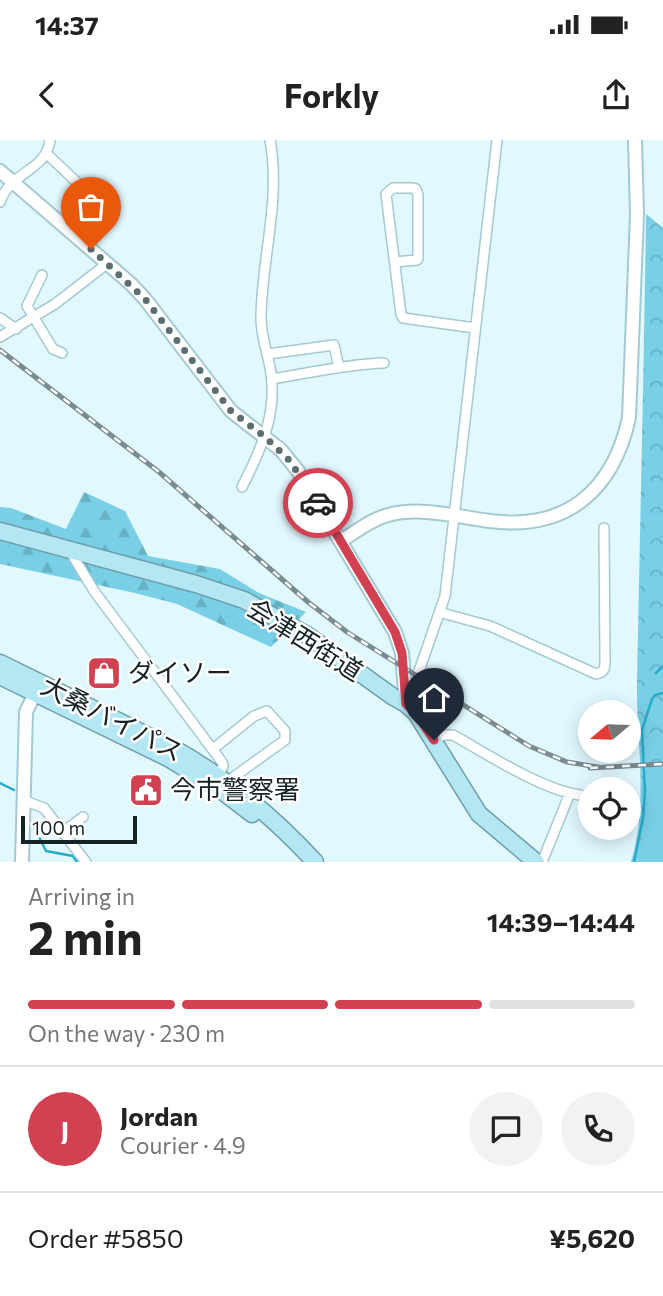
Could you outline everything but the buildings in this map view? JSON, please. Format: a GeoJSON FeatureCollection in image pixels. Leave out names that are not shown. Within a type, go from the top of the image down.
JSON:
{"type":"FeatureCollection","features":[{"type":"Feature","properties":{"kind":"highway","name":"会津西街道"},"geometry":{"type":"LineString","coordinates":[[0,531],[222,592],[244,600],[307,635],[392,696],[406,698],[480,814],[536,862]]}},
{"type":"Feature","properties":{"kind":"highway","name":"大桑バイパス"},"geometry":{"type":"LineString","coordinates":[[0,663],[37,688],[224,778],[271,816],[315,862]]}},
{"type":"Feature","properties":{"kind":"highway","name":"大桑バイパス"},"geometry":{"type":"LineString","coordinates":[[0,677],[37,688]]}},
{"type":"Feature","properties":{"kind":"highway","name":"大桑バイパス"},"geometry":{"type":"LineString","coordinates":[[187,762],[244,807],[301,862]]}},
{"type":"Feature","properties":{"kind":"street"},"geometry":{"type":"LineString","coordinates":[[0,202],[3,192],[47,154],[50,140]]}},
{"type":"Feature","properties":{"kind":"street"},"geometry":{"type":"LineString","coordinates":[[242,487],[265,437],[271,410],[272,379],[260,318],[274,202],[274,162],[270,140]]}},
{"type":"Feature","properties":{"kind":"street"},"geometry":{"type":"LineString","coordinates":[[406,698],[417,677],[446,596],[497,140]]}},
{"type":"Feature","properties":{"kind":"street"},"geometry":{"type":"LineString","coordinates":[[341,541],[386,515],[421,512],[511,523],[541,520],[573,506],[601,484],[618,456],[629,418],[637,214],[635,140]]}},
{"type":"Feature","properties":{"kind":"street"},"geometry":{"type":"LineString","coordinates":[[47,154],[84,190]]}},
{"type":"Feature","properties":{"kind":"street"},"geometry":{"type":"LineString","coordinates":[[0,171],[108,263],[145,299],[231,411],[265,437],[298,471],[395,632],[402,653],[406,698]]}},
{"type":"Feature","properties":{"kind":"street"},"geometry":{"type":"LineString","coordinates":[[395,262],[418,258],[418,195],[413,188],[390,189],[386,194],[395,262],[403,318],[475,328]]}},
{"type":"Feature","properties":{"kind":"street"},"geometry":{"type":"LineString","coordinates":[[0,337],[16,329],[108,263]]}},
{"type":"Feature","properties":{"kind":"street"},"geometry":{"type":"LineString","coordinates":[[42,275],[27,306],[53,349],[62,353]]}},
{"type":"Feature","properties":{"kind":"street"},"geometry":{"type":"LineString","coordinates":[[0,318],[16,329]]}},
{"type":"Feature","properties":{"kind":"street"},"geometry":{"type":"LineString","coordinates":[[268,354],[334,345],[339,369]]}},
{"type":"Feature","properties":{"kind":"street"},"geometry":{"type":"LineString","coordinates":[[272,379],[339,369],[352,364],[384,363]]}},
{"type":"Feature","properties":{"kind":"street"},"geometry":{"type":"LineString","coordinates":[[442,613],[490,626],[596,674],[601,673],[605,670],[604,528]]}},
{"type":"Feature","properties":{"kind":"street"},"geometry":{"type":"LineString","coordinates":[[70,551],[94,591],[222,762],[224,778],[285,740],[285,731],[267,711],[254,716],[213,749]]}},
{"type":"Feature","properties":{"kind":"street"},"geometry":{"type":"LineString","coordinates":[[22,862],[26,712],[37,688]]}},
{"type":"Feature","properties":{"kind":"street"},"geometry":{"type":"LineString","coordinates":[[434,740],[444,735],[453,735],[498,760],[575,794],[542,862]]}},
{"type":"Feature","properties":{"kind":"street"},"geometry":{"type":"LineString","coordinates":[[23,800],[44,808],[86,862]]}},
{"type":"Feature","properties":{"kind":"street"},"geometry":{"type":"LineString","coordinates":[[63,832],[83,817]]}},
{"type":"Feature","properties":{"kind":"green space"},"geometry":{"type":"Polygon","coordinates":[[[646,214],[663,228],[663,862],[631,862],[636,840],[641,840],[641,700],[637,700],[646,214]]]}},
{"type":"Feature","properties":{"kind":"green space"},"geometry":{"type":"Polygon","coordinates":[[[84,492],[125,511],[148,556],[220,569],[259,593],[306,612],[271,647],[177,604],[0,564],[0,507],[11,508],[66,529],[84,492]]]}},
{"type":"Feature","properties":{"kind":"green space"},"geometry":{"type":"Polygon","coordinates":[[[663,777],[663,862],[639,862],[649,778],[663,777]]]}},
{"type":"Feature","properties":{"kind":"waterway"},"geometry":{"type":"LineString","coordinates":[[656,673],[663,666]]}},
{"type":"Feature","properties":{"kind":"waterway"},"geometry":{"type":"LineString","coordinates":[[634,862],[645,792],[642,730],[652,699],[663,693]]}},
{"type":"Feature","properties":{"kind":"waterway"},"geometry":{"type":"LineString","coordinates":[[0,783],[14,790]]}},
{"type":"Feature","properties":{"kind":"waterway"},"geometry":{"type":"LineString","coordinates":[[33,825],[46,851],[73,856],[77,862]]}},
{"type":"Feature","properties":{"kind":"railway"},"geometry":{"type":"LineString","coordinates":[[0,350],[159,472],[308,602],[347,632],[529,746],[567,762],[598,767]]}},
{"type":"Feature","properties":{"kind":"railway"},"geometry":{"type":"LineString","coordinates":[[590,768],[663,764]]}},
{"type":"Feature","properties":{"kind":"way so far"},"geometry":{"type":"LineString","coordinates":[[91,249],[145,299],[231,411],[281,450],[318,503]]}},
{"type":"Feature","properties":{"kind":"place","name":"ダイソー"},"geometry":{"type":"Point","coordinates":[104,673]}},
{"type":"Feature","properties":{"kind":"place","name":"今市警察署"},"geometry":{"type":"Point","coordinates":[146,790]}},
{"type":"Feature","properties":{"kind":"route"},"geometry":{"type":"LineString","coordinates":[[318,503],[392,624],[402,653],[406,704],[416,713],[434,740]]}}]}
